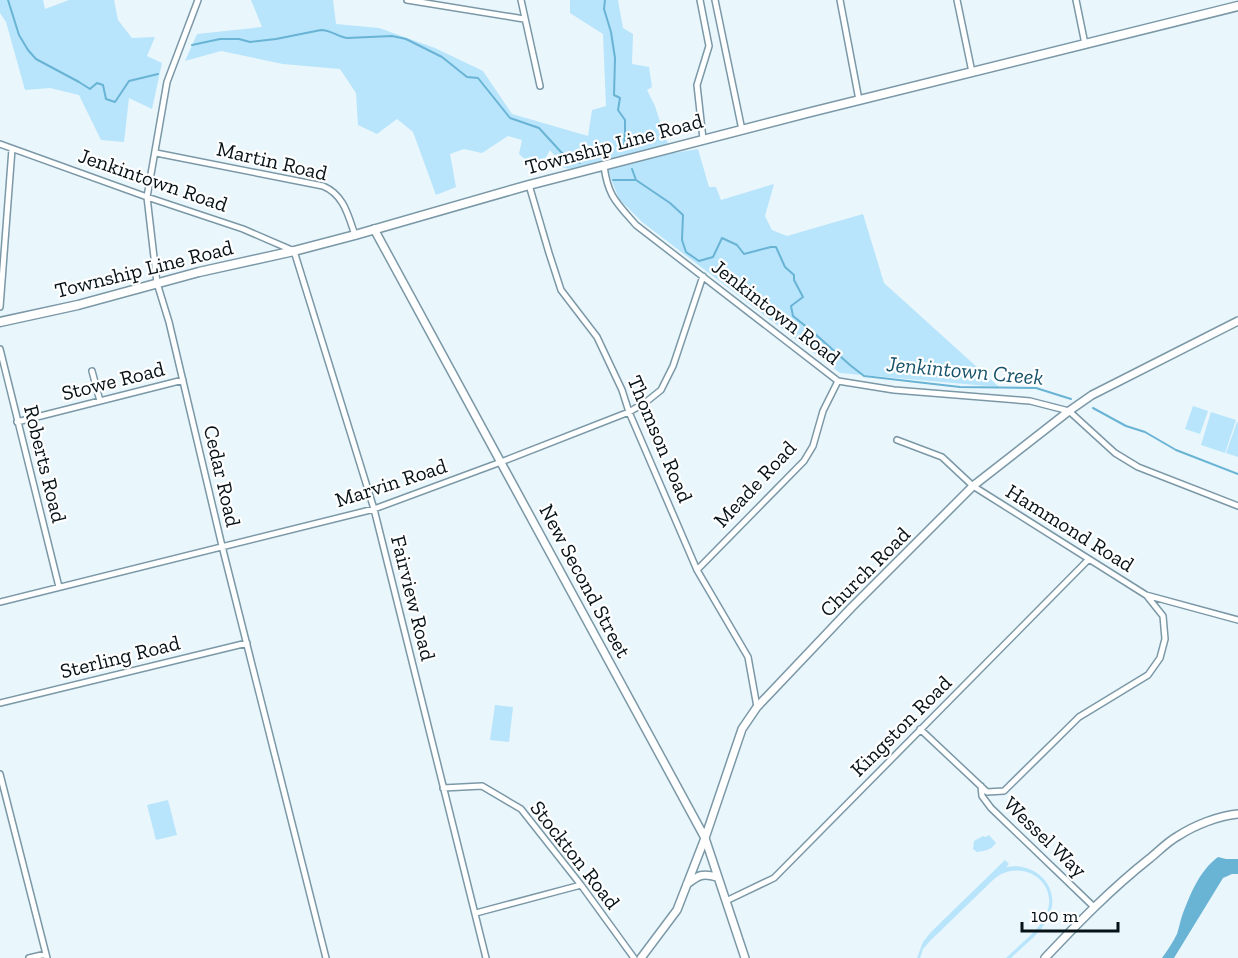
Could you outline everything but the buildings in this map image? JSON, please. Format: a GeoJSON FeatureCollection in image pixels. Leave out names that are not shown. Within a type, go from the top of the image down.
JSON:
{"type":"FeatureCollection","features":[{"type":"Feature","properties":{"kind":"main road","name":"Township Line Road"},"geometry":{"type":"LineString","coordinates":[[0,322],[294,251],[703,139],[1238,6]]}},
{"type":"Feature","properties":{"kind":"street","name":"Cedar Road"},"geometry":{"type":"LineString","coordinates":[[198,0],[167,82],[147,197],[157,283],[169,322],[222,546],[326,958]]}},
{"type":"Feature","properties":{"kind":"street"},"geometry":{"type":"LineString","coordinates":[[407,0],[524,19]]}},
{"type":"Feature","properties":{"kind":"street"},"geometry":{"type":"LineString","coordinates":[[521,0],[540,86]]}},
{"type":"Feature","properties":{"kind":"street"},"geometry":{"type":"LineString","coordinates":[[700,0],[709,46],[697,85],[703,139]]}},
{"type":"Feature","properties":{"kind":"street"},"geometry":{"type":"LineString","coordinates":[[715,0],[742,130]]}},
{"type":"Feature","properties":{"kind":"street"},"geometry":{"type":"LineString","coordinates":[[840,0],[860,100]]}},
{"type":"Feature","properties":{"kind":"street"},"geometry":{"type":"LineString","coordinates":[[957,0],[972,72]]}},
{"type":"Feature","properties":{"kind":"street"},"geometry":{"type":"LineString","coordinates":[[1076,0],[1085,44]]}},
{"type":"Feature","properties":{"kind":"street","name":"Jenkintown Road"},"geometry":{"type":"LineString","coordinates":[[0,144],[243,229],[294,251]]}},
{"type":"Feature","properties":{"kind":"street"},"geometry":{"type":"LineString","coordinates":[[0,307],[12,149]]}},
{"type":"Feature","properties":{"kind":"street","name":"Martin Road"},"geometry":{"type":"LineString","coordinates":[[156,153],[323,186],[334,192],[341,200],[355,235]]}},
{"type":"Feature","properties":{"kind":"street","name":"Jenkintown Road"},"geometry":{"type":"LineString","coordinates":[[604,166],[606,183],[613,198],[636,225],[838,381],[894,390],[1030,402],[1069,411],[1115,453],[1138,467],[1238,506]]}},
{"type":"Feature","properties":{"kind":"street","name":"Thomson Road"},"geometry":{"type":"LineString","coordinates":[[529,185],[561,290],[597,337],[622,390],[629,412],[697,570],[748,657],[757,707]]}},
{"type":"Feature","properties":{"kind":"street","name":"New Second Street"},"geometry":{"type":"LineString","coordinates":[[374,229],[705,838],[745,958]]}},
{"type":"Feature","properties":{"kind":"street","name":"Fairview Road"},"geometry":{"type":"LineString","coordinates":[[294,251],[374,509],[486,958]]}},
{"type":"Feature","properties":{"kind":"street","name":"Marvin Road"},"geometry":{"type":"LineString","coordinates":[[0,602],[374,509],[629,412],[661,390],[673,366],[703,276]]}},
{"type":"Feature","properties":{"kind":"street","name":"Church Road"},"geometry":{"type":"LineString","coordinates":[[641,958],[677,910],[705,838],[742,729],[757,707],[973,486],[1092,395],[1238,321]]}},
{"type":"Feature","properties":{"kind":"street","name":"Roberts Road"},"geometry":{"type":"LineString","coordinates":[[0,350],[59,587]]}},
{"type":"Feature","properties":{"kind":"street"},"geometry":{"type":"LineString","coordinates":[[92,371],[99,401]]}},
{"type":"Feature","properties":{"kind":"street","name":"Stowe Road"},"geometry":{"type":"LineString","coordinates":[[17,422],[183,380]]}},
{"type":"Feature","properties":{"kind":"street","name":"Meade Road"},"geometry":{"type":"LineString","coordinates":[[697,570],[804,461],[813,446],[823,411],[838,381]]}},
{"type":"Feature","properties":{"kind":"street","name":"Hammond Road"},"geometry":{"type":"LineString","coordinates":[[897,440],[942,457],[973,486],[1146,595],[1238,620]]}},
{"type":"Feature","properties":{"kind":"street","name":"Kingston Road"},"geometry":{"type":"LineString","coordinates":[[726,901],[774,878],[1088,560]]}},
{"type":"Feature","properties":{"kind":"street"},"geometry":{"type":"LineString","coordinates":[[981,786],[987,792],[1004,791],[1079,717],[1148,675],[1160,658],[1165,639],[1163,616],[1146,595]]}},
{"type":"Feature","properties":{"kind":"street","name":"Sterling Road"},"geometry":{"type":"LineString","coordinates":[[0,703],[247,643]]}},
{"type":"Feature","properties":{"kind":"street","name":"Wessel Way"},"geometry":{"type":"LineString","coordinates":[[920,729],[981,786],[982,796],[991,808],[1094,907]]}},
{"type":"Feature","properties":{"kind":"street"},"geometry":{"type":"LineString","coordinates":[[0,774],[3,799],[46,956],[29,958]]}},
{"type":"Feature","properties":{"kind":"street","name":"Stockton Road"},"geometry":{"type":"LineString","coordinates":[[443,788],[482,786],[521,809],[581,885],[634,958]]}},
{"type":"Feature","properties":{"kind":"street"},"geometry":{"type":"LineString","coordinates":[[1045,958],[1122,880],[1178,836],[1204,823],[1227,815],[1238,814]]}},
{"type":"Feature","properties":{"kind":"street"},"geometry":{"type":"LineString","coordinates":[[687,884],[702,874],[717,876]]}},
{"type":"Feature","properties":{"kind":"street"},"geometry":{"type":"LineString","coordinates":[[476,913],[581,885]]}},
{"type":"Feature","properties":{"kind":"shaded area"},"geometry":{"type":"Polygon","coordinates":[[[0,0],[43,0],[45,9],[69,0],[114,0],[118,20],[132,38],[155,37],[147,56],[162,63],[152,109],[129,98],[124,142],[101,140],[79,95],[50,88],[25,90],[6,22],[0,13],[0,0]]]}},
{"type":"Feature","properties":{"kind":"shaded area"},"geometry":{"type":"Polygon","coordinates":[[[251,0],[333,0],[336,24],[379,28],[435,48],[483,71],[512,114],[588,136],[592,110],[606,106],[603,34],[570,13],[570,0],[618,0],[623,28],[633,34],[632,64],[649,67],[652,87],[647,90],[655,106],[665,138],[674,153],[698,149],[709,187],[716,187],[721,200],[774,184],[765,216],[772,230],[787,236],[863,214],[884,283],[999,387],[840,373],[642,222],[619,199],[609,174],[564,168],[550,150],[542,164],[530,164],[519,154],[522,140],[508,136],[482,153],[464,149],[450,154],[456,187],[436,195],[413,132],[397,119],[377,134],[358,125],[356,93],[340,69],[283,64],[221,51],[185,61],[197,34],[262,27],[251,0]]]}},
{"type":"Feature","properties":{"kind":"shaded area"},"geometry":{"type":"Polygon","coordinates":[[[1193,406],[1208,411],[1200,434],[1185,429],[1193,406]]]}},
{"type":"Feature","properties":{"kind":"shaded area"},"geometry":{"type":"Polygon","coordinates":[[[1211,412],[1236,420],[1225,453],[1201,445],[1211,412]]]}},
{"type":"Feature","properties":{"kind":"shaded area"},"geometry":{"type":"Polygon","coordinates":[[[1238,422],[1238,457],[1226,453],[1238,422]]]}},
{"type":"Feature","properties":{"kind":"shaded area"},"geometry":{"type":"Polygon","coordinates":[[[495,705],[513,707],[509,742],[490,740],[495,705]]]}},
{"type":"Feature","properties":{"kind":"shaded area"},"geometry":{"type":"Polygon","coordinates":[[[168,800],[177,835],[156,840],[147,805],[168,800]]]}},
{"type":"Feature","properties":{"kind":"shaded area"},"geometry":{"type":"Polygon","coordinates":[[[989,835],[996,843],[992,847],[977,852],[973,849],[974,841],[989,835]]]}},
{"type":"Feature","properties":{"kind":"shaded area"},"geometry":{"type":"Polygon","coordinates":[[[1218,857],[1238,859],[1238,874],[1223,878],[1174,958],[1162,958],[1177,934],[1196,884],[1205,869],[1218,857]]]}},
{"type":"Feature","properties":{"kind":"shaded area"},"geometry":{"type":"Polygon","coordinates":[[[1005,860],[1009,864],[1006,867],[1018,866],[1038,873],[1050,889],[1051,909],[1040,930],[1011,958],[1006,958],[1040,925],[1047,913],[1049,901],[1047,890],[1034,875],[1024,871],[1003,873],[930,941],[923,949],[920,958],[917,958],[923,942],[931,932],[1005,860]]]}},
{"type":"Feature","properties":{"kind":"waterway","name":"Jenkintown Creek"},"geometry":{"type":"LineString","coordinates":[[8,0],[19,35],[36,59],[90,89],[97,83],[103,85],[106,99],[115,102],[129,81],[158,74]]}},
{"type":"Feature","properties":{"kind":"waterway"},"geometry":{"type":"LineString","coordinates":[[605,0],[604,9],[615,58],[614,95],[620,98],[618,110],[625,120],[624,148]]}},
{"type":"Feature","properties":{"kind":"waterway","name":"Jenkintown Creek"},"geometry":{"type":"LineString","coordinates":[[192,45],[220,39],[239,39],[250,42],[276,39],[321,30],[347,38],[392,36],[406,39],[442,57],[467,77],[478,78],[510,118],[539,128],[561,152],[580,163]]}},
{"type":"Feature","properties":{"kind":"waterway"},"geometry":{"type":"LineString","coordinates":[[632,169],[636,180]]}},
{"type":"Feature","properties":{"kind":"waterway","name":"Jenkintown Creek"},"geometry":{"type":"LineString","coordinates":[[613,180],[636,180],[670,203],[683,215],[682,240],[686,252],[699,261],[713,257],[722,238],[737,245],[744,254],[776,247],[785,267],[794,275],[794,280],[803,297],[791,306],[793,316],[864,376],[960,387],[1036,388],[1071,399]]}},
{"type":"Feature","properties":{"kind":"waterway","name":"Jenkintown Creek"},"geometry":{"type":"LineString","coordinates":[[1093,408],[1126,426],[1145,432],[1176,450],[1238,474]]}}]}
